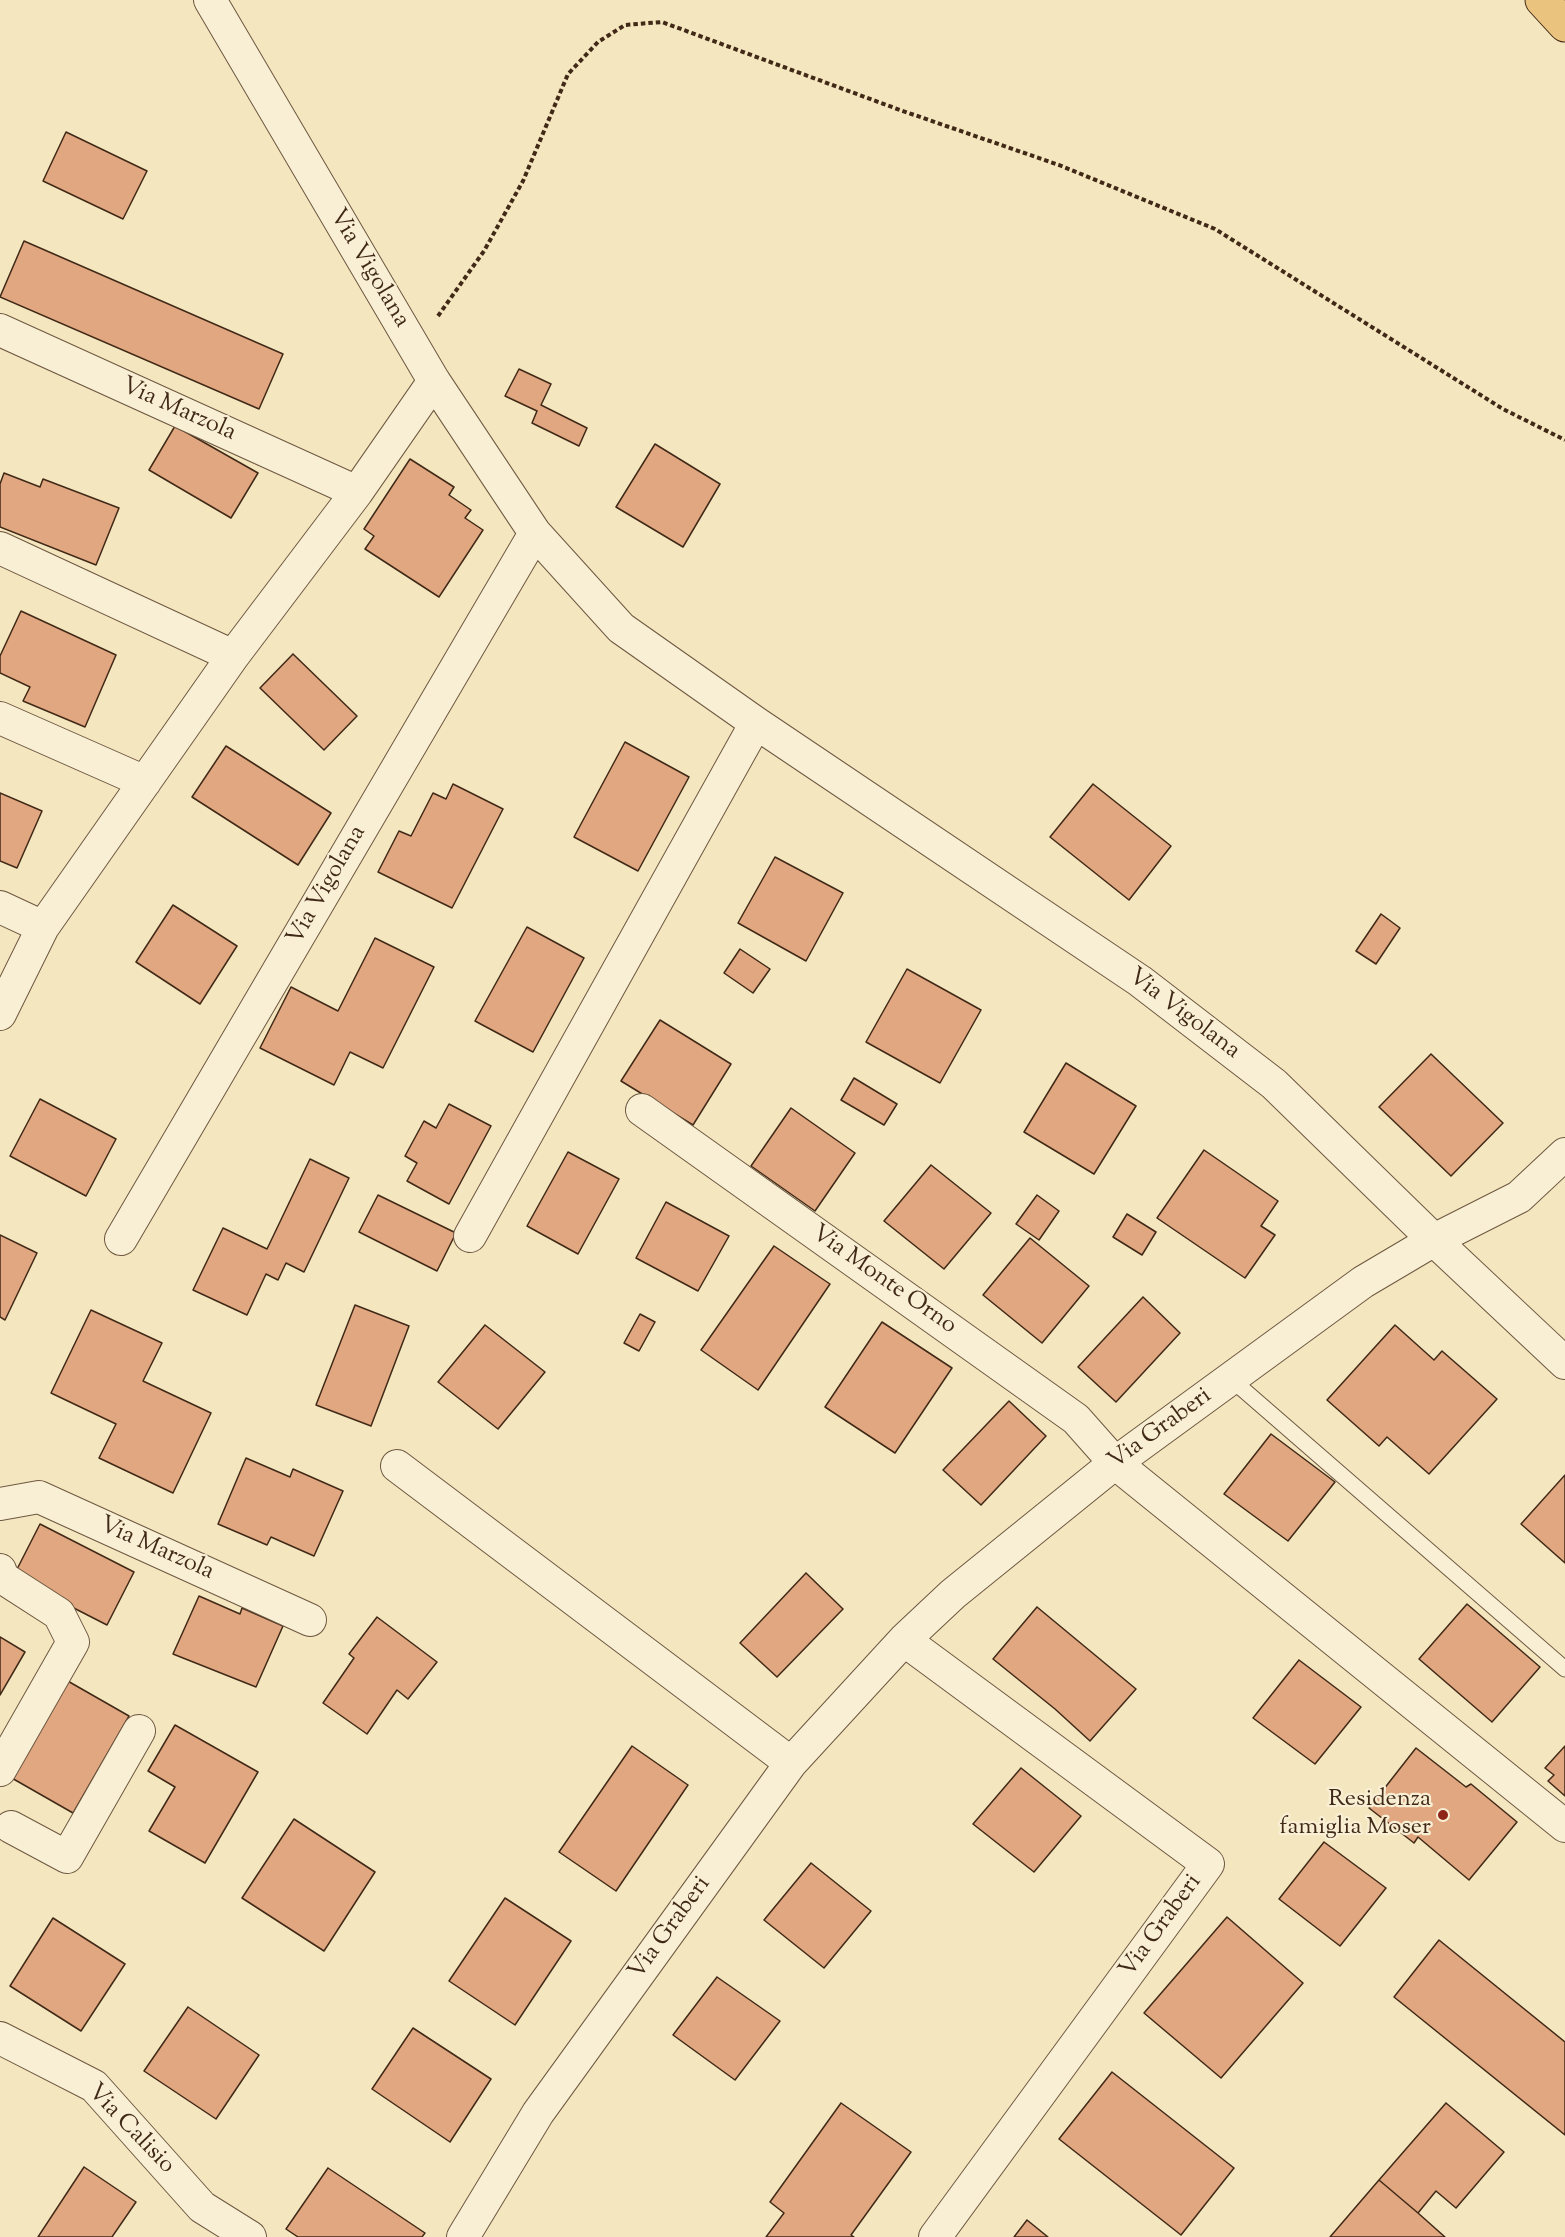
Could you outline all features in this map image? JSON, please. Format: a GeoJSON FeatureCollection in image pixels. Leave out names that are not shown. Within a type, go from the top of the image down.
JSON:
{"type":"FeatureCollection","features":[{"type":"Feature","properties":{"kind":"highway"},"geometry":{"type":"LineString","coordinates":[[1542,0],[1565,25]]}},
{"type":"Feature","properties":{"kind":"street","name":"Via Vigolana"},"geometry":{"type":"LineString","coordinates":[[210,0],[434,381],[535,532],[621,628],[756,723],[1140,981],[1274,1084],[1434,1240],[1565,1363]]}},
{"type":"Feature","properties":{"kind":"street","name":"Via Marzola"},"geometry":{"type":"LineString","coordinates":[[0,330],[357,492]]}},
{"type":"Feature","properties":{"kind":"street"},"geometry":{"type":"LineString","coordinates":[[0,1014],[43,927],[233,656],[357,492],[434,381]]}},
{"type":"Feature","properties":{"kind":"street","name":"Via Vigolana"},"geometry":{"type":"LineString","coordinates":[[121,1239],[535,532]]}},
{"type":"Feature","properties":{"kind":"street"},"geometry":{"type":"LineString","coordinates":[[0,548],[233,656]]}},
{"type":"Feature","properties":{"kind":"street"},"geometry":{"type":"LineString","coordinates":[[0,718],[145,782]]}},
{"type":"Feature","properties":{"kind":"street"},"geometry":{"type":"LineString","coordinates":[[470,1236],[756,723]]}},
{"type":"Feature","properties":{"kind":"street"},"geometry":{"type":"LineString","coordinates":[[0,908],[43,927]]}},
{"type":"Feature","properties":{"kind":"street","name":"Via Monte Orno"},"geometry":{"type":"LineString","coordinates":[[642,1110],[1076,1419],[1114,1463],[1565,1826]]}},
{"type":"Feature","properties":{"kind":"street","name":"Via Graberi"},"geometry":{"type":"LineString","coordinates":[[463,2237],[538,2113],[791,1764],[904,1640],[952,1594],[1114,1463],[1364,1282],[1434,1240],[1519,1197],[1565,1154]]}},
{"type":"Feature","properties":{"kind":"street"},"geometry":{"type":"LineString","coordinates":[[397,1466],[791,1764]]}},
{"type":"Feature","properties":{"kind":"street","name":"Via Marzola"},"geometry":{"type":"LineString","coordinates":[[0,1504],[39,1497],[310,1620]]}},
{"type":"Feature","properties":{"kind":"street"},"geometry":{"type":"LineString","coordinates":[[0,1570],[3,1578],[58,1614],[73,1642],[0,1770]]}},
{"type":"Feature","properties":{"kind":"street","name":"Via Graberi"},"geometry":{"type":"LineString","coordinates":[[904,1640],[1208,1864],[935,2237]]}},
{"type":"Feature","properties":{"kind":"street"},"geometry":{"type":"LineString","coordinates":[[4,1832],[67,1857],[139,1731]]}},
{"type":"Feature","properties":{"kind":"street","name":"Via Calisio"},"geometry":{"type":"LineString","coordinates":[[0,2038],[94,2086],[202,2207],[250,2237]]}},
{"type":"Feature","properties":{"kind":"lane"},"geometry":{"type":"LineString","coordinates":[[1231,1379],[1565,1669]]}},
{"type":"Feature","properties":{"kind":"path"},"geometry":{"type":"LineString","coordinates":[[415,348],[484,251],[524,182],[568,74],[598,42],[626,25],[662,22],[900,110],[1059,165],[1215,229],[1503,409],[1565,440]]}},
{"type":"Feature","properties":{"kind":"building"},"geometry":{"type":"Polygon","coordinates":[[[66,132],[147,171],[123,219],[43,181],[66,132]]]}},
{"type":"Feature","properties":{"kind":"building"},"geometry":{"type":"Polygon","coordinates":[[[24,241],[283,354],[259,409],[0,297],[24,241]]]}},
{"type":"Feature","properties":{"kind":"building"},"geometry":{"type":"Polygon","coordinates":[[[519,369],[551,384],[541,405],[587,428],[579,446],[532,423],[537,411],[505,396],[519,369]]]}},
{"type":"Feature","properties":{"kind":"building"},"geometry":{"type":"Polygon","coordinates":[[[175,426],[258,473],[231,518],[149,470],[175,426]]]}},
{"type":"Feature","properties":{"kind":"building"},"geometry":{"type":"Polygon","coordinates":[[[655,444],[720,484],[683,547],[616,507],[655,444]]]}},
{"type":"Feature","properties":{"kind":"building"},"geometry":{"type":"Polygon","coordinates":[[[410,459],[454,487],[449,495],[471,510],[465,518],[483,530],[439,597],[365,549],[374,536],[364,529],[410,459]]]}},
{"type":"Feature","properties":{"kind":"building"},"geometry":{"type":"Polygon","coordinates":[[[4,473],[40,487],[43,479],[119,508],[96,565],[0,527],[0,484],[4,473]]]}},
{"type":"Feature","properties":{"kind":"building"},"geometry":{"type":"Polygon","coordinates":[[[21,611],[116,655],[85,727],[23,701],[30,687],[0,673],[0,656],[21,611]]]}},
{"type":"Feature","properties":{"kind":"building"},"geometry":{"type":"Polygon","coordinates":[[[293,654],[357,716],[324,750],[260,688],[293,654]]]}},
{"type":"Feature","properties":{"kind":"building"},"geometry":{"type":"Polygon","coordinates":[[[625,742],[689,777],[638,871],[574,837],[625,742]]]}},
{"type":"Feature","properties":{"kind":"building"},"geometry":{"type":"Polygon","coordinates":[[[226,746],[331,813],[298,865],[192,797],[226,746]]]}},
{"type":"Feature","properties":{"kind":"building"},"geometry":{"type":"Polygon","coordinates":[[[453,784],[503,809],[452,908],[378,872],[399,831],[411,836],[433,793],[446,799],[453,784]]]}},
{"type":"Feature","properties":{"kind":"building"},"geometry":{"type":"Polygon","coordinates":[[[1093,784],[1171,846],[1129,900],[1050,837],[1093,784]]]}},
{"type":"Feature","properties":{"kind":"building"},"geometry":{"type":"Polygon","coordinates":[[[0,793],[42,811],[17,868],[0,861],[0,793]]]}},
{"type":"Feature","properties":{"kind":"building"},"geometry":{"type":"Polygon","coordinates":[[[775,857],[843,893],[806,961],[738,923],[775,857]]]}},
{"type":"Feature","properties":{"kind":"building"},"geometry":{"type":"Polygon","coordinates":[[[173,905],[237,946],[200,1004],[136,962],[173,905]]]}},
{"type":"Feature","properties":{"kind":"building"},"geometry":{"type":"Polygon","coordinates":[[[1381,914],[1400,928],[1376,964],[1356,951],[1381,914]]]}},
{"type":"Feature","properties":{"kind":"building"},"geometry":{"type":"Polygon","coordinates":[[[527,927],[584,958],[533,1052],[475,1021],[527,927]]]}},
{"type":"Feature","properties":{"kind":"building"},"geometry":{"type":"Polygon","coordinates":[[[375,938],[434,967],[383,1068],[350,1052],[334,1085],[260,1048],[291,987],[338,1011],[375,938]]]}},
{"type":"Feature","properties":{"kind":"building"},"geometry":{"type":"Polygon","coordinates":[[[740,949],[770,969],[753,993],[724,973],[740,949]]]}},
{"type":"Feature","properties":{"kind":"building"},"geometry":{"type":"Polygon","coordinates":[[[907,969],[981,1010],[940,1083],[866,1042],[907,969]]]}},
{"type":"Feature","properties":{"kind":"building"},"geometry":{"type":"Polygon","coordinates":[[[660,1020],[731,1064],[693,1125],[621,1081],[660,1020]]]}},
{"type":"Feature","properties":{"kind":"building"},"geometry":{"type":"Polygon","coordinates":[[[1431,1054],[1503,1123],[1451,1176],[1379,1107],[1431,1054]]]}},
{"type":"Feature","properties":{"kind":"building"},"geometry":{"type":"Polygon","coordinates":[[[1066,1063],[1136,1106],[1094,1174],[1024,1132],[1066,1063]]]}},
{"type":"Feature","properties":{"kind":"building"},"geometry":{"type":"Polygon","coordinates":[[[854,1078],[897,1104],[884,1125],[841,1100],[854,1078]]]}},
{"type":"Feature","properties":{"kind":"building"},"geometry":{"type":"Polygon","coordinates":[[[40,1099],[116,1139],[86,1196],[10,1156],[40,1099]]]}},
{"type":"Feature","properties":{"kind":"building"},"geometry":{"type":"Polygon","coordinates":[[[449,1104],[491,1126],[449,1204],[407,1181],[417,1163],[405,1156],[424,1121],[436,1128],[449,1104]]]}},
{"type":"Feature","properties":{"kind":"building"},"geometry":{"type":"Polygon","coordinates":[[[791,1108],[855,1153],[815,1211],[751,1166],[791,1108]]]}},
{"type":"Feature","properties":{"kind":"building"},"geometry":{"type":"Polygon","coordinates":[[[1204,1150],[1278,1201],[1261,1226],[1275,1235],[1245,1278],[1157,1218],[1204,1150]]]}},
{"type":"Feature","properties":{"kind":"building"},"geometry":{"type":"Polygon","coordinates":[[[568,1152],[619,1179],[578,1254],[527,1226],[568,1152]]]}},
{"type":"Feature","properties":{"kind":"building"},"geometry":{"type":"Polygon","coordinates":[[[310,1159],[349,1178],[304,1272],[286,1263],[278,1280],[266,1274],[247,1315],[193,1290],[223,1228],[267,1249],[310,1159]]]}},
{"type":"Feature","properties":{"kind":"building"},"geometry":{"type":"Polygon","coordinates":[[[931,1165],[991,1213],[944,1269],[884,1221],[931,1165]]]}},
{"type":"Feature","properties":{"kind":"building"},"geometry":{"type":"Polygon","coordinates":[[[378,1195],[456,1233],[437,1271],[359,1232],[378,1195]]]}},
{"type":"Feature","properties":{"kind":"building"},"geometry":{"type":"Polygon","coordinates":[[[1037,1195],[1059,1211],[1039,1240],[1016,1224],[1037,1195]]]}},
{"type":"Feature","properties":{"kind":"building"},"geometry":{"type":"Polygon","coordinates":[[[666,1202],[729,1236],[698,1291],[636,1258],[666,1202]]]}},
{"type":"Feature","properties":{"kind":"building"},"geometry":{"type":"Polygon","coordinates":[[[1127,1214],[1156,1232],[1142,1255],[1113,1237],[1127,1214]]]}},
{"type":"Feature","properties":{"kind":"building"},"geometry":{"type":"Polygon","coordinates":[[[0,1235],[37,1253],[5,1320],[0,1317],[0,1235]]]}},
{"type":"Feature","properties":{"kind":"building"},"geometry":{"type":"Polygon","coordinates":[[[1030,1238],[1089,1286],[1042,1343],[983,1295],[1030,1238]]]}},
{"type":"Feature","properties":{"kind":"building"},"geometry":{"type":"Polygon","coordinates":[[[774,1246],[830,1284],[758,1390],[701,1350],[774,1246]]]}},
{"type":"Feature","properties":{"kind":"building"},"geometry":{"type":"Polygon","coordinates":[[[1143,1297],[1180,1333],[1116,1402],[1078,1367],[1143,1297]]]}},
{"type":"Feature","properties":{"kind":"building"},"geometry":{"type":"Polygon","coordinates":[[[355,1305],[409,1326],[371,1426],[316,1405],[355,1305]]]}},
{"type":"Feature","properties":{"kind":"building"},"geometry":{"type":"Polygon","coordinates":[[[91,1310],[162,1343],[143,1381],[211,1413],[173,1493],[99,1458],[116,1424],[51,1393],[91,1310]]]}},
{"type":"Feature","properties":{"kind":"building"},"geometry":{"type":"Polygon","coordinates":[[[640,1314],[655,1322],[639,1351],[624,1343],[640,1314]]]}},
{"type":"Feature","properties":{"kind":"building"},"geometry":{"type":"Polygon","coordinates":[[[882,1322],[952,1368],[895,1453],[825,1407],[882,1322]]]}},
{"type":"Feature","properties":{"kind":"building"},"geometry":{"type":"Polygon","coordinates":[[[485,1325],[545,1372],[498,1429],[438,1382],[485,1325]]]}},
{"type":"Feature","properties":{"kind":"building"},"geometry":{"type":"Polygon","coordinates":[[[1395,1325],[1434,1360],[1442,1351],[1497,1399],[1429,1474],[1387,1437],[1379,1446],[1327,1400],[1395,1325]]]}},
{"type":"Feature","properties":{"kind":"building"},"geometry":{"type":"Polygon","coordinates":[[[1009,1401],[1046,1436],[981,1505],[943,1470],[1009,1401]]]}},
{"type":"Feature","properties":{"kind":"building"},"geometry":{"type":"Polygon","coordinates":[[[1271,1434],[1335,1482],[1288,1541],[1224,1494],[1271,1434]]]}},
{"type":"Feature","properties":{"kind":"building"},"geometry":{"type":"Polygon","coordinates":[[[246,1458],[290,1477],[293,1469],[343,1491],[314,1556],[271,1537],[267,1545],[218,1524],[246,1458]]]}},
{"type":"Feature","properties":{"kind":"building"},"geometry":{"type":"Polygon","coordinates":[[[1565,1475],[1565,1563],[1521,1524],[1565,1475]]]}},
{"type":"Feature","properties":{"kind":"building"},"geometry":{"type":"Polygon","coordinates":[[[40,1524],[134,1572],[107,1625],[13,1577],[40,1524]]]}},
{"type":"Feature","properties":{"kind":"building"},"geometry":{"type":"Polygon","coordinates":[[[806,1573],[843,1609],[777,1677],[740,1643],[806,1573]]]}},
{"type":"Feature","properties":{"kind":"building"},"geometry":{"type":"Polygon","coordinates":[[[199,1596],[240,1614],[242,1608],[283,1626],[256,1687],[173,1654],[199,1596]]]}},
{"type":"Feature","properties":{"kind":"building"},"geometry":{"type":"Polygon","coordinates":[[[1467,1604],[1540,1667],[1492,1722],[1419,1659],[1467,1604]]]}},
{"type":"Feature","properties":{"kind":"building"},"geometry":{"type":"Polygon","coordinates":[[[1037,1607],[1136,1689],[1090,1741],[1055,1709],[993,1659],[1037,1607]]]}},
{"type":"Feature","properties":{"kind":"building"},"geometry":{"type":"Polygon","coordinates":[[[377,1617],[437,1662],[408,1699],[397,1690],[367,1734],[323,1703],[354,1658],[349,1654],[377,1617]]]}},
{"type":"Feature","properties":{"kind":"building"},"geometry":{"type":"Polygon","coordinates":[[[0,1637],[25,1652],[0,1695],[0,1637]]]}},
{"type":"Feature","properties":{"kind":"building"},"geometry":{"type":"Polygon","coordinates":[[[1299,1660],[1361,1707],[1315,1764],[1253,1718],[1299,1660]]]}},
{"type":"Feature","properties":{"kind":"building"},"geometry":{"type":"Polygon","coordinates":[[[66,1680],[129,1716],[73,1813],[10,1777],[66,1680]]]}},
{"type":"Feature","properties":{"kind":"building"},"geometry":{"type":"Polygon","coordinates":[[[175,1725],[258,1772],[205,1863],[149,1831],[175,1787],[148,1771],[175,1725]]]}},
{"type":"Feature","properties":{"kind":"building"},"geometry":{"type":"Polygon","coordinates":[[[632,1746],[688,1785],[616,1891],[559,1852],[632,1746]]]}},
{"type":"Feature","properties":{"kind":"building"},"geometry":{"type":"Polygon","coordinates":[[[1565,1746],[1565,1796],[1548,1781],[1554,1775],[1545,1768],[1565,1746]]]}},
{"type":"Feature","properties":{"kind":"building","name":"Residenza famiglia Moser"},"geometry":{"type":"Polygon","coordinates":[[[1416,1748],[1466,1787],[1471,1784],[1517,1822],[1469,1880],[1418,1837],[1414,1843],[1369,1808],[1416,1748]]]}},
{"type":"Feature","properties":{"kind":"building"},"geometry":{"type":"Polygon","coordinates":[[[1021,1768],[1081,1816],[1034,1872],[973,1824],[1021,1768]]]}},
{"type":"Feature","properties":{"kind":"building"},"geometry":{"type":"Polygon","coordinates":[[[294,1819],[375,1872],[324,1951],[242,1898],[294,1819]]]}},
{"type":"Feature","properties":{"kind":"building"},"geometry":{"type":"Polygon","coordinates":[[[1324,1842],[1386,1888],[1340,1946],[1279,1899],[1324,1842]]]}},
{"type":"Feature","properties":{"kind":"building"},"geometry":{"type":"Polygon","coordinates":[[[811,1863],[871,1911],[824,1968],[764,1920],[811,1863]]]}},
{"type":"Feature","properties":{"kind":"building"},"geometry":{"type":"Polygon","coordinates":[[[505,1898],[571,1941],[515,2025],[449,1981],[505,1898]]]}},
{"type":"Feature","properties":{"kind":"building"},"geometry":{"type":"Polygon","coordinates":[[[1227,1917],[1303,1983],[1221,2078],[1144,2013],[1227,1917]]]}},
{"type":"Feature","properties":{"kind":"building"},"geometry":{"type":"Polygon","coordinates":[[[53,1918],[125,1964],[81,2031],[10,1986],[53,1918]]]}},
{"type":"Feature","properties":{"kind":"building"},"geometry":{"type":"Polygon","coordinates":[[[1439,1940],[1565,2042],[1565,2135],[1394,1997],[1439,1940]]]}},
{"type":"Feature","properties":{"kind":"building"},"geometry":{"type":"Polygon","coordinates":[[[717,1977],[780,2021],[735,2080],[673,2035],[717,1977]]]}},
{"type":"Feature","properties":{"kind":"building"},"geometry":{"type":"Polygon","coordinates":[[[188,2007],[259,2055],[216,2119],[144,2071],[188,2007]]]}},
{"type":"Feature","properties":{"kind":"building"},"geometry":{"type":"Polygon","coordinates":[[[413,2028],[491,2079],[450,2142],[372,2089],[413,2028]]]}},
{"type":"Feature","properties":{"kind":"building"},"geometry":{"type":"Polygon","coordinates":[[[1112,2072],[1234,2168],[1181,2235],[1059,2139],[1112,2072]]]}},
{"type":"Feature","properties":{"kind":"building"},"geometry":{"type":"Polygon","coordinates":[[[841,2103],[911,2152],[851,2235],[854,2237],[766,2237],[784,2213],[770,2202],[841,2103]]]}},
{"type":"Feature","properties":{"kind":"building"},"geometry":{"type":"Polygon","coordinates":[[[1446,2103],[1504,2152],[1456,2208],[1436,2191],[1418,2213],[1379,2180],[1446,2103]]]}},
{"type":"Feature","properties":{"kind":"building"},"geometry":{"type":"Polygon","coordinates":[[[84,2167],[136,2202],[112,2237],[38,2237],[84,2167]]]}},
{"type":"Feature","properties":{"kind":"building"},"geometry":{"type":"Polygon","coordinates":[[[328,2168],[425,2233],[422,2237],[298,2237],[286,2229],[328,2168]]]}},
{"type":"Feature","properties":{"kind":"building"},"geometry":{"type":"Polygon","coordinates":[[[1379,2180],[1418,2213],[1445,2237],[1330,2237],[1379,2180]]]}},
{"type":"Feature","properties":{"kind":"building"},"geometry":{"type":"Polygon","coordinates":[[[1027,2220],[1048,2237],[1014,2237],[1027,2220]]]}},
{"type":"Feature","properties":{"kind":"place","name":"Residenza famiglia Moser"},"geometry":{"type":"Point","coordinates":[1443,1815]}}]}
